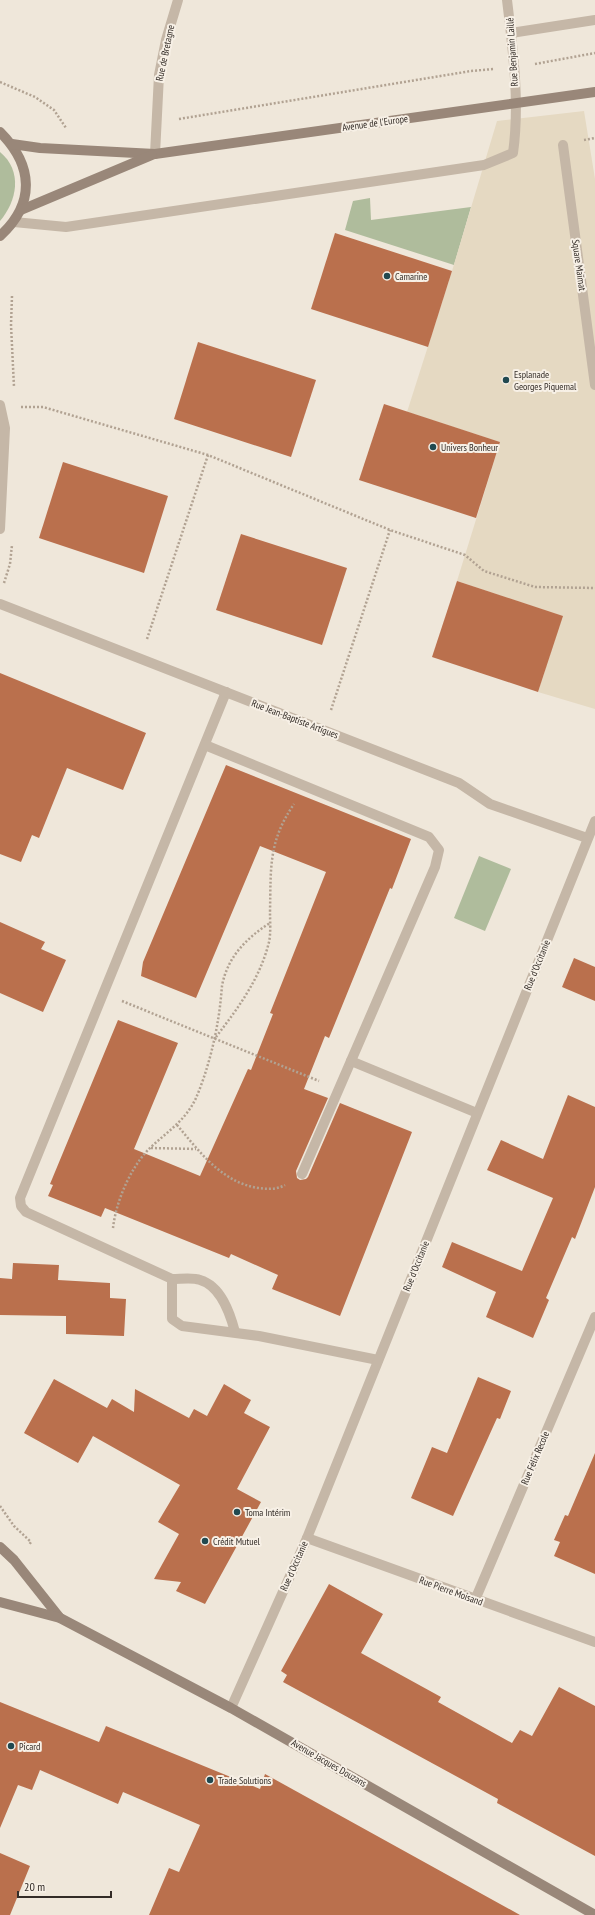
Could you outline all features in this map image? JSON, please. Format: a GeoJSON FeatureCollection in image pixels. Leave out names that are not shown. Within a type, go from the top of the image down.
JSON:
{"type":"FeatureCollection","features":[{"type":"Feature","properties":{"kind":"street","name":"Rue de Bretagne"},"geometry":{"type":"LineString","coordinates":[[155,154],[159,75],[178,0]]}},
{"type":"Feature","properties":{"kind":"street","name":"Rue Benjamin Laillé"},"geometry":{"type":"LineString","coordinates":[[14,222],[66,227],[484,165],[513,153],[516,131],[515,104],[511,34],[507,0]]}},
{"type":"Feature","properties":{"kind":"street"},"geometry":{"type":"LineString","coordinates":[[511,34],[595,20]]}},
{"type":"Feature","properties":{"kind":"street","name":"Avenue de l'Europe"},"geometry":{"type":"LineString","coordinates":[[12,144],[40,148],[155,154],[595,92]]}},
{"type":"Feature","properties":{"kind":"street"},"geometry":{"type":"LineString","coordinates":[[0,132],[12,144],[19,154],[26,177],[26,188],[21,210],[14,222],[0,236]]}},
{"type":"Feature","properties":{"kind":"street","name":"Square Maïmat"},"geometry":{"type":"LineString","coordinates":[[563,145],[595,385]]}},
{"type":"Feature","properties":{"kind":"street","name":"Avenue de l'Europe"},"geometry":{"type":"LineString","coordinates":[[21,210],[155,154]]}},
{"type":"Feature","properties":{"kind":"street"},"geometry":{"type":"LineString","coordinates":[[0,406],[5,428],[0,529]]}},
{"type":"Feature","properties":{"kind":"street","name":"Rue Jean-Baptiste Artigues"},"geometry":{"type":"LineString","coordinates":[[0,604],[459,783],[490,804],[587,838]]}},
{"type":"Feature","properties":{"kind":"street"},"geometry":{"type":"LineString","coordinates":[[226,692],[20,1198],[21,1206],[26,1212],[172,1279],[200,1279],[217,1290],[232,1320],[235,1332]]}},
{"type":"Feature","properties":{"kind":"street"},"geometry":{"type":"LineString","coordinates":[[205,745],[429,837],[439,850],[435,867],[302,1174]]}},
{"type":"Feature","properties":{"kind":"street","name":"Rue d'Occitanie"},"geometry":{"type":"LineString","coordinates":[[231,1708],[307,1538],[595,821]]}},
{"type":"Feature","properties":{"kind":"street"},"geometry":{"type":"LineString","coordinates":[[351,1061],[477,1113]]}},
{"type":"Feature","properties":{"kind":"street"},"geometry":{"type":"LineString","coordinates":[[172,1279],[172,1319],[182,1326],[235,1332],[378,1360]]}},
{"type":"Feature","properties":{"kind":"street","name":"Rue Félix Recole"},"geometry":{"type":"LineString","coordinates":[[474,1600],[595,1316]]}},
{"type":"Feature","properties":{"kind":"street","name":"Rue Pierre Moisand"},"geometry":{"type":"LineString","coordinates":[[307,1538],[474,1600],[595,1642]]}},
{"type":"Feature","properties":{"kind":"street","name":"Avenue Jacques Douzans"},"geometry":{"type":"LineString","coordinates":[[0,1547],[14,1560],[60,1618]]}},
{"type":"Feature","properties":{"kind":"street","name":"Avenue Jacques Douzans"},"geometry":{"type":"LineString","coordinates":[[0,1602],[60,1618],[231,1708],[595,1915]]}},
{"type":"Feature","properties":{"kind":"path"},"geometry":{"type":"LineString","coordinates":[[156,132],[174,120],[471,71],[513,68],[595,53]]}},
{"type":"Feature","properties":{"kind":"path"},"geometry":{"type":"LineString","coordinates":[[0,82],[35,97],[54,110],[68,130],[78,150]]}},
{"type":"Feature","properties":{"kind":"path"},"geometry":{"type":"LineString","coordinates":[[0,406],[42,408],[208,455],[390,530],[465,555],[484,571],[536,587],[595,588]]}},
{"type":"Feature","properties":{"kind":"path"},"geometry":{"type":"LineString","coordinates":[[140,658],[208,455]]}},
{"type":"Feature","properties":{"kind":"path"},"geometry":{"type":"LineString","coordinates":[[324,731],[390,530]]}},
{"type":"Feature","properties":{"kind":"path"},"geometry":{"type":"LineString","coordinates":[[214,1039],[241,1005],[254,982],[270,940],[270,866],[273,845],[280,828],[306,787]]}},
{"type":"Feature","properties":{"kind":"path"},"geometry":{"type":"LineString","coordinates":[[110,1251],[114,1221],[120,1200],[141,1158],[187,1114],[195,1101],[214,1039],[222,985],[227,968],[235,954],[254,933],[270,923]]}},
{"type":"Feature","properties":{"kind":"path"},"geometry":{"type":"LineString","coordinates":[[103,994],[338,1089]]}},
{"type":"Feature","properties":{"kind":"path"},"geometry":{"type":"LineString","coordinates":[[177,1124],[196,1149],[222,1173],[238,1183],[269,1189],[282,1187],[302,1174]]}},
{"type":"Feature","properties":{"kind":"path"},"geometry":{"type":"LineString","coordinates":[[150,1148],[196,1149]]}},
{"type":"Feature","properties":{"kind":"path"},"geometry":{"type":"LineString","coordinates":[[0,1506],[14,1526],[31,1542]]}},
{"type":"Feature","properties":{"kind":"green space"},"geometry":{"type":"Polygon","coordinates":[[[0,152],[12,168],[15,177],[15,186],[14,195],[6,213],[0,221],[0,152]]]}},
{"type":"Feature","properties":{"kind":"green space"},"geometry":{"type":"Polygon","coordinates":[[[370,198],[371,220],[471,207],[454,265],[345,230],[353,201],[370,198]]]}},
{"type":"Feature","properties":{"kind":"green space"},"geometry":{"type":"Polygon","coordinates":[[[479,856],[511,869],[485,931],[454,918],[479,856]]]}},
{"type":"Feature","properties":{"kind":"shaded area","name":"Esplanade Georges Piquemal"},"geometry":{"type":"Polygon","coordinates":[[[584,111],[595,179],[595,709],[538,692],[562,616],[457,581],[500,442],[407,412],[452,271],[497,121],[584,111]]]}},
{"type":"Feature","properties":{"kind":"building"},"geometry":{"type":"Polygon","coordinates":[[[335,233],[452,271],[428,347],[311,309],[335,233]]]}},
{"type":"Feature","properties":{"kind":"building"},"geometry":{"type":"Polygon","coordinates":[[[198,342],[316,380],[291,457],[174,419],[198,342]]]}},
{"type":"Feature","properties":{"kind":"building"},"geometry":{"type":"Polygon","coordinates":[[[384,404],[500,442],[476,518],[359,480],[384,404]]]}},
{"type":"Feature","properties":{"kind":"building"},"geometry":{"type":"Polygon","coordinates":[[[63,462],[168,496],[144,573],[39,538],[63,462]]]}},
{"type":"Feature","properties":{"kind":"building"},"geometry":{"type":"Polygon","coordinates":[[[241,534],[347,568],[322,645],[216,610],[241,534]]]}},
{"type":"Feature","properties":{"kind":"building"},"geometry":{"type":"Polygon","coordinates":[[[457,581],[563,616],[538,692],[432,657],[457,581]]]}},
{"type":"Feature","properties":{"kind":"building"},"geometry":{"type":"Polygon","coordinates":[[[0,673],[146,733],[123,790],[67,768],[39,838],[32,835],[21,862],[0,854],[0,673]]]}},
{"type":"Feature","properties":{"kind":"building"},"geometry":{"type":"Polygon","coordinates":[[[226,765],[411,839],[392,889],[390,888],[329,1038],[325,1036],[304,1089],[328,1098],[296,1171],[297,1178],[300,1180],[308,1177],[340,1103],[412,1132],[340,1316],[272,1289],[278,1275],[231,1254],[229,1258],[105,1208],[101,1217],[48,1196],[53,1185],[50,1184],[118,1020],[178,1043],[134,1149],[200,1176],[248,1069],[251,1070],[273,1014],[270,1013],[326,872],[260,846],[196,998],[141,976],[143,962],[226,765]]]}},
{"type":"Feature","properties":{"kind":"building"},"geometry":{"type":"Polygon","coordinates":[[[0,922],[45,942],[41,949],[66,960],[43,1012],[0,993],[0,922]]]}},
{"type":"Feature","properties":{"kind":"building"},"geometry":{"type":"Polygon","coordinates":[[[574,958],[595,967],[595,1001],[562,987],[574,958]]]}},
{"type":"Feature","properties":{"kind":"building"},"geometry":{"type":"Polygon","coordinates":[[[568,1095],[595,1107],[595,1187],[575,1239],[572,1237],[546,1298],[549,1300],[533,1338],[486,1317],[496,1292],[442,1267],[452,1242],[522,1271],[553,1198],[487,1170],[501,1140],[543,1159],[568,1095]]]}},
{"type":"Feature","properties":{"kind":"building"},"geometry":{"type":"Polygon","coordinates":[[[13,1263],[59,1265],[58,1280],[110,1283],[110,1298],[126,1299],[124,1336],[66,1334],[66,1316],[0,1315],[0,1278],[12,1279],[13,1263]]]}},
{"type":"Feature","properties":{"kind":"building"},"geometry":{"type":"Polygon","coordinates":[[[478,1377],[511,1391],[500,1419],[497,1418],[453,1516],[411,1498],[432,1447],[447,1453],[478,1377]]]}},
{"type":"Feature","properties":{"kind":"building"},"geometry":{"type":"Polygon","coordinates":[[[54,1379],[107,1408],[112,1399],[134,1412],[135,1389],[189,1418],[194,1409],[207,1416],[224,1384],[251,1400],[244,1413],[270,1427],[237,1489],[261,1502],[205,1604],[176,1591],[181,1582],[154,1579],[179,1534],[158,1522],[180,1485],[93,1436],[78,1463],[24,1433],[54,1379]]]}},
{"type":"Feature","properties":{"kind":"building"},"geometry":{"type":"Polygon","coordinates":[[[595,1453],[595,1574],[554,1556],[560,1542],[554,1540],[565,1515],[568,1516],[595,1453]]]}},
{"type":"Feature","properties":{"kind":"building"},"geometry":{"type":"Polygon","coordinates":[[[329,1584],[383,1614],[361,1653],[441,1697],[438,1702],[512,1743],[520,1730],[532,1736],[559,1687],[595,1706],[595,1856],[497,1803],[498,1799],[283,1682],[287,1675],[281,1671],[329,1584]]]}},
{"type":"Feature","properties":{"kind":"building"},"geometry":{"type":"Polygon","coordinates":[[[0,1702],[99,1742],[106,1726],[260,1789],[265,1774],[520,1915],[149,1915],[169,1868],[179,1872],[200,1825],[123,1792],[118,1804],[40,1770],[32,1790],[18,1785],[0,1828],[0,1702]]]}},
{"type":"Feature","properties":{"kind":"building"},"geometry":{"type":"Polygon","coordinates":[[[0,1853],[30,1866],[10,1915],[0,1915],[0,1853]]]}},
{"type":"Feature","properties":{"kind":"place","name":"Camarine"},"geometry":{"type":"Point","coordinates":[387,276]}},
{"type":"Feature","properties":{"kind":"place","name":"Esplanade Georges Piquemal"},"geometry":{"type":"Point","coordinates":[506,380]}},
{"type":"Feature","properties":{"kind":"place","name":"Univers Bonheur"},"geometry":{"type":"Point","coordinates":[433,447]}},
{"type":"Feature","properties":{"kind":"place","name":"Toma Intérim"},"geometry":{"type":"Point","coordinates":[237,1512]}},
{"type":"Feature","properties":{"kind":"place","name":"Crédit Mutuel"},"geometry":{"type":"Point","coordinates":[205,1541]}},
{"type":"Feature","properties":{"kind":"place","name":"Picard"},"geometry":{"type":"Point","coordinates":[11,1746]}},
{"type":"Feature","properties":{"kind":"place","name":"Trade Solutions"},"geometry":{"type":"Point","coordinates":[210,1780]}}]}
